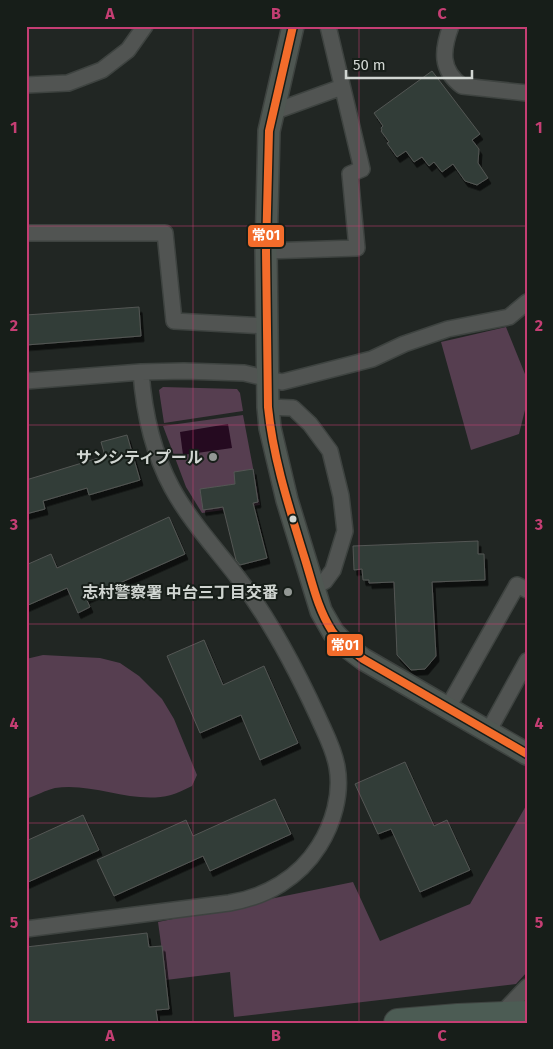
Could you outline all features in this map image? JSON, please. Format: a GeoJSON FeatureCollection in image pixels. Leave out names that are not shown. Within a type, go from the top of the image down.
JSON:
{"type":"FeatureCollection","features":[{"type":"Feature","properties":{"kind":"highway"},"geometry":{"type":"LineString","coordinates":[[398,1023],[520,1011]]}},
{"type":"Feature","properties":{"kind":"street"},"geometry":{"type":"LineString","coordinates":[[26,85],[68,83],[102,70],[128,50],[145,26]]}},
{"type":"Feature","properties":{"kind":"street"},"geometry":{"type":"LineString","coordinates":[[293,26],[269,131],[266,251],[266,378],[268,407],[278,464],[313,588],[321,611],[333,632],[363,660],[527,754]]}},
{"type":"Feature","properties":{"kind":"street"},"geometry":{"type":"LineString","coordinates":[[266,251],[357,248],[350,174],[362,169],[328,26]]}},
{"type":"Feature","properties":{"kind":"street"},"geometry":{"type":"LineString","coordinates":[[451,26],[447,36],[444,63],[453,80],[462,86],[527,93]]}},
{"type":"Feature","properties":{"kind":"street"},"geometry":{"type":"LineString","coordinates":[[273,112],[342,87]]}},
{"type":"Feature","properties":{"kind":"street"},"geometry":{"type":"LineString","coordinates":[[26,233],[165,233],[174,321],[267,326]]}},
{"type":"Feature","properties":{"kind":"street"},"geometry":{"type":"LineString","coordinates":[[26,381],[141,372],[184,371],[244,373],[282,382],[372,359],[404,344],[448,329],[509,317],[527,302]]}},
{"type":"Feature","properties":{"kind":"street"},"geometry":{"type":"LineString","coordinates":[[26,929],[230,903],[251,898],[282,884],[302,868],[324,838],[334,814],[338,777],[337,766],[330,744],[287,653],[240,580],[189,513],[161,466],[152,442],[146,416],[141,372]]}},
{"type":"Feature","properties":{"kind":"street"},"geometry":{"type":"LineString","coordinates":[[268,407],[293,408],[310,424],[330,451],[341,496],[346,531],[333,570],[324,581],[313,588]]}},
{"type":"Feature","properties":{"kind":"street"},"geometry":{"type":"LineString","coordinates":[[448,709],[517,585],[527,590]]}},
{"type":"Feature","properties":{"kind":"street"},"geometry":{"type":"LineString","coordinates":[[488,732],[527,661]]}},
{"type":"Feature","properties":{"kind":"street"},"geometry":{"type":"LineString","coordinates":[[386,1023],[520,1011],[527,987]]}},
{"type":"Feature","properties":{"kind":"shaded area"},"geometry":{"type":"Polygon","coordinates":[[[506,327],[527,379],[527,402],[519,434],[471,450],[441,342],[506,327]]]}},
{"type":"Feature","properties":{"kind":"shaded area"},"geometry":{"type":"Polygon","coordinates":[[[163,387],[237,389],[240,393],[243,411],[164,423],[159,390],[163,387]]]}},
{"type":"Feature","properties":{"kind":"shaded area","name":"サンシティプール"},"geometry":{"type":"Polygon","coordinates":[[[243,415],[260,505],[202,513],[186,487],[163,426],[243,415]]]}},
{"type":"Feature","properties":{"kind":"shaded area"},"geometry":{"type":"Polygon","coordinates":[[[228,424],[232,448],[183,455],[180,432],[228,424]]]}},
{"type":"Feature","properties":{"kind":"shaded area"},"geometry":{"type":"Polygon","coordinates":[[[43,655],[100,658],[120,663],[139,676],[162,699],[174,719],[197,775],[192,786],[174,794],[157,797],[128,796],[84,788],[55,788],[26,799],[26,659],[43,655]]]}},
{"type":"Feature","properties":{"kind":"shaded area"},"geometry":{"type":"Polygon","coordinates":[[[527,804],[527,972],[516,984],[234,1017],[230,972],[166,980],[158,922],[353,882],[380,941],[470,904],[527,804]]]}},
{"type":"Feature","properties":{"kind":"building"},"geometry":{"type":"Polygon","coordinates":[[[432,71],[480,134],[472,140],[479,149],[478,163],[488,178],[477,185],[465,181],[453,164],[442,172],[434,162],[429,166],[422,157],[414,162],[406,151],[397,157],[381,131],[383,126],[374,113],[432,71]]]}},
{"type":"Feature","properties":{"kind":"building"},"geometry":{"type":"Polygon","coordinates":[[[139,307],[141,336],[26,345],[26,315],[139,307]]]}},
{"type":"Feature","properties":{"kind":"building"},"geometry":{"type":"Polygon","coordinates":[[[127,435],[140,480],[89,495],[87,488],[43,501],[45,509],[26,514],[26,480],[105,456],[101,442],[127,435]]]}},
{"type":"Feature","properties":{"kind":"building"},"geometry":{"type":"Polygon","coordinates":[[[253,469],[258,502],[253,503],[267,558],[240,565],[236,560],[223,507],[203,510],[200,489],[235,484],[234,472],[253,469]]]}},
{"type":"Feature","properties":{"kind":"building"},"geometry":{"type":"Polygon","coordinates":[[[169,517],[185,554],[86,598],[90,607],[78,613],[67,588],[26,606],[26,565],[51,554],[57,568],[169,517]]]}},
{"type":"Feature","properties":{"kind":"building"},"geometry":{"type":"Polygon","coordinates":[[[478,541],[478,554],[484,554],[485,580],[432,582],[436,656],[425,669],[411,670],[397,655],[394,582],[369,583],[369,580],[363,580],[362,569],[354,570],[353,546],[478,541]]]}},
{"type":"Feature","properties":{"kind":"building"},"geometry":{"type":"Polygon","coordinates":[[[204,640],[223,685],[264,666],[298,743],[260,760],[241,715],[200,733],[167,656],[204,640]]]}},
{"type":"Feature","properties":{"kind":"building"},"geometry":{"type":"Polygon","coordinates":[[[405,762],[434,826],[447,820],[470,870],[420,892],[391,829],[378,834],[355,784],[405,762]]]}},
{"type":"Feature","properties":{"kind":"building"},"geometry":{"type":"Polygon","coordinates":[[[275,799],[291,834],[210,871],[203,856],[114,896],[97,860],[186,820],[193,836],[275,799]]]}},
{"type":"Feature","properties":{"kind":"building"},"geometry":{"type":"Polygon","coordinates":[[[83,815],[99,850],[26,883],[26,841],[83,815]]]}},
{"type":"Feature","properties":{"kind":"building"},"geometry":{"type":"Polygon","coordinates":[[[147,933],[149,947],[162,946],[169,1009],[156,1010],[158,1023],[26,1023],[26,947],[147,933]]]}},
{"type":"Feature","properties":{"kind":"transit line","name":"常01"},"geometry":{"type":"LineString","coordinates":[[293,26],[269,131],[266,251],[268,407],[270,426],[282,482],[315,594],[322,613],[332,631],[342,643],[355,653],[527,754]]}},
{"type":"Feature","properties":{"kind":"place","name":"サンシティプール"},"geometry":{"type":"Point","coordinates":[213,457]}},
{"type":"Feature","properties":{"kind":"place","name":"志村警察署 中台三丁目交番"},"geometry":{"type":"Point","coordinates":[288,592]}}]}
